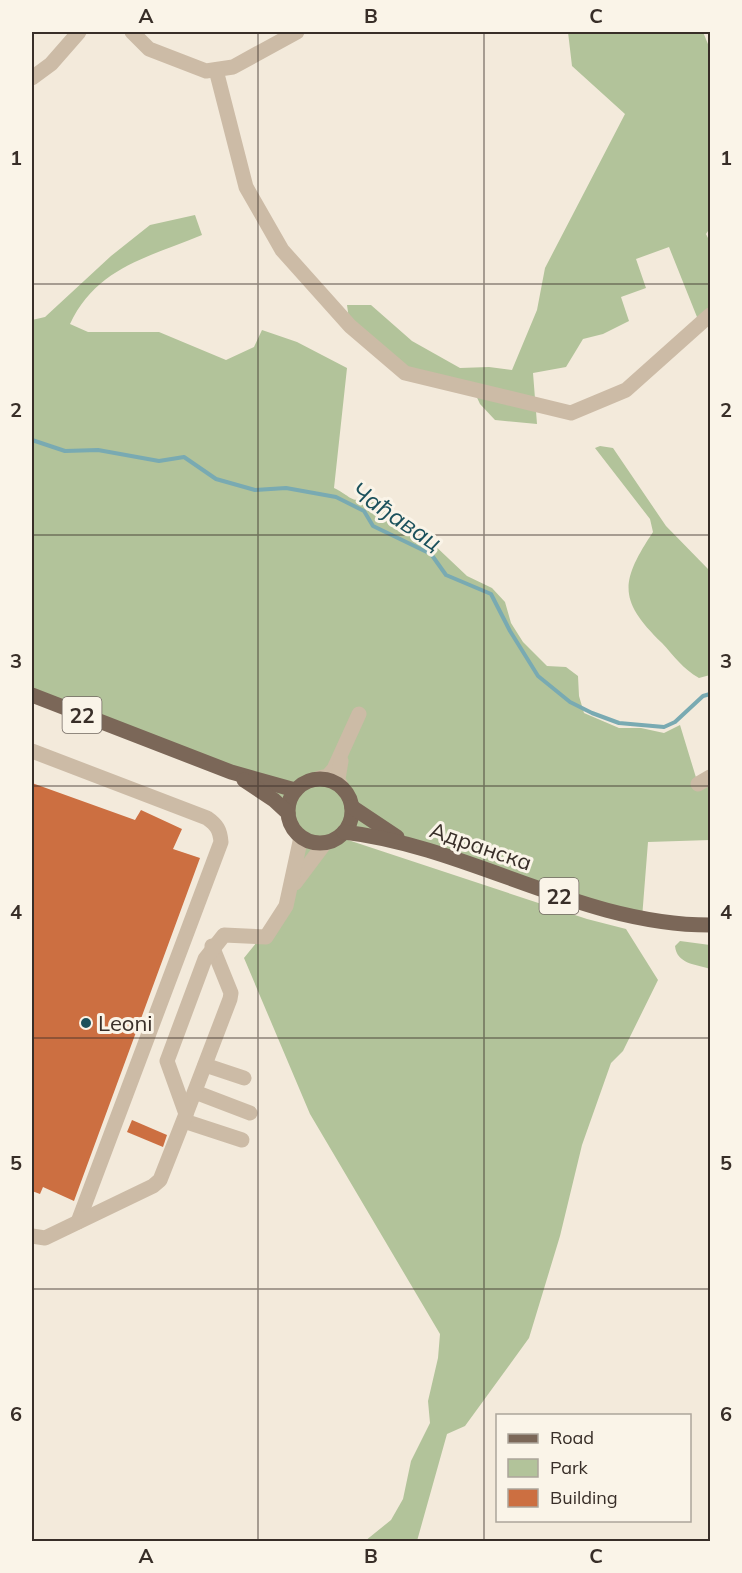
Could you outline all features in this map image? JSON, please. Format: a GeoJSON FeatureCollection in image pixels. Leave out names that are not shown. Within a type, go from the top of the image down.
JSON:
{"type":"FeatureCollection","features":[{"type":"Feature","properties":{"kind":"main road","name":"22"},"geometry":{"type":"LineString","coordinates":[[32,695],[231,772],[295,790]]}},
{"type":"Feature","properties":{"kind":"main road","name":"22"},"geometry":{"type":"LineString","coordinates":[[231,772],[268,795],[288,813],[294,830],[301,837]]}},
{"type":"Feature","properties":{"kind":"main road"},"geometry":{"type":"LineString","coordinates":[[288,813],[290,799],[302,784],[319,778],[341,786]]}},
{"type":"Feature","properties":{"kind":"main road","name":"22"},"geometry":{"type":"LineString","coordinates":[[341,786],[352,807]]}},
{"type":"Feature","properties":{"kind":"main road"},"geometry":{"type":"LineString","coordinates":[[301,837],[311,842],[325,843],[344,832],[351,818],[352,807]]}},
{"type":"Feature","properties":{"kind":"main road","name":"Адранска"},"geometry":{"type":"LineString","coordinates":[[352,807],[368,820],[412,846]]}},
{"type":"Feature","properties":{"kind":"main road","name":"Адранска"},"geometry":{"type":"LineString","coordinates":[[344,832],[412,846],[594,907],[673,923],[711,926]]}},
{"type":"Feature","properties":{"kind":"street"},"geometry":{"type":"LineString","coordinates":[[32,78],[51,64],[79,32]]}},
{"type":"Feature","properties":{"kind":"street"},"geometry":{"type":"LineString","coordinates":[[132,32],[149,49],[206,71],[233,67],[297,32]]}},
{"type":"Feature","properties":{"kind":"street"},"geometry":{"type":"LineString","coordinates":[[216,70],[246,186],[282,250],[350,326],[405,373],[571,413],[626,390],[711,315]]}},
{"type":"Feature","properties":{"kind":"street"},"geometry":{"type":"LineString","coordinates":[[341,786],[338,770],[358,714]]}},
{"type":"Feature","properties":{"kind":"street"},"geometry":{"type":"LineString","coordinates":[[319,778],[328,776],[334,769],[350,735]]}},
{"type":"Feature","properties":{"kind":"street"},"geometry":{"type":"LineString","coordinates":[[32,751],[207,818],[216,825],[221,842],[78,1222]]}},
{"type":"Feature","properties":{"kind":"street"},"geometry":{"type":"LineString","coordinates":[[185,1118],[167,1062],[212,946],[224,935],[266,937],[286,906],[301,837]]}},
{"type":"Feature","properties":{"kind":"street"},"geometry":{"type":"LineString","coordinates":[[290,890],[325,843]]}},
{"type":"Feature","properties":{"kind":"street"},"geometry":{"type":"LineString","coordinates":[[32,1236],[45,1238],[153,1186],[160,1180],[231,993],[212,946]]}},
{"type":"Feature","properties":{"kind":"street"},"geometry":{"type":"LineString","coordinates":[[205,1065],[244,1078]]}},
{"type":"Feature","properties":{"kind":"street"},"geometry":{"type":"LineString","coordinates":[[195,1092],[250,1113]]}},
{"type":"Feature","properties":{"kind":"street"},"geometry":{"type":"LineString","coordinates":[[185,1118],[242,1140]]}},
{"type":"Feature","properties":{"kind":"green space"},"geometry":{"type":"Polygon","coordinates":[[[568,32],[703,32],[710,49],[710,228],[706,234],[710,242],[710,315],[699,322],[669,247],[636,259],[646,288],[621,297],[629,321],[603,334],[583,339],[566,367],[533,373],[537,424],[495,420],[480,404],[474,391],[405,373],[350,326],[347,305],[371,305],[412,341],[460,368],[489,367],[512,370],[537,310],[545,268],[625,114],[572,66],[568,32]]]}},
{"type":"Feature","properties":{"kind":"green space"},"geometry":{"type":"Polygon","coordinates":[[[195,215],[202,235],[126,266],[95,289],[81,305],[70,324],[88,332],[159,332],[226,360],[254,347],[262,330],[297,342],[347,368],[334,488],[356,500],[377,496],[393,513],[394,528],[430,541],[467,576],[492,588],[505,602],[511,623],[523,642],[547,666],[566,667],[578,676],[579,696],[584,713],[619,728],[641,728],[664,733],[680,725],[698,784],[710,777],[710,840],[648,842],[642,918],[470,864],[373,824],[369,835],[348,827],[351,810],[348,796],[340,786],[329,780],[317,779],[304,783],[294,793],[287,809],[252,785],[32,695],[32,320],[45,317],[111,256],[150,225],[195,215]]]}},
{"type":"Feature","properties":{"kind":"green space"},"geometry":{"type":"Polygon","coordinates":[[[600,446],[613,448],[666,526],[708,569],[710,567],[710,675],[699,678],[683,666],[637,615],[631,602],[630,578],[634,564],[653,532],[650,519],[595,448],[600,446]]]}},
{"type":"Feature","properties":{"kind":"green space"},"geometry":{"type":"Polygon","coordinates":[[[315,785],[325,785],[334,789],[342,797],[346,811],[342,825],[334,833],[325,837],[315,837],[306,833],[298,825],[294,816],[294,806],[298,797],[306,789],[315,785]]]}},
{"type":"Feature","properties":{"kind":"green space"},"geometry":{"type":"Polygon","coordinates":[[[301,837],[321,843],[339,837],[587,919],[626,929],[658,980],[623,1051],[611,1063],[582,1145],[560,1236],[529,1338],[465,1426],[447,1434],[417,1541],[365,1541],[391,1520],[403,1499],[411,1461],[430,1423],[428,1401],[438,1358],[440,1334],[310,1114],[244,958],[276,917],[292,889],[301,856],[301,837]]]}},
{"type":"Feature","properties":{"kind":"green space"},"geometry":{"type":"Polygon","coordinates":[[[680,941],[710,945],[710,969],[683,960],[676,952],[675,946],[680,941]]]}},
{"type":"Feature","properties":{"kind":"building","name":"Leoni"},"geometry":{"type":"Polygon","coordinates":[[[32,783],[135,820],[141,810],[182,829],[173,849],[200,858],[74,1201],[43,1187],[40,1194],[32,1191],[32,783]]]}},
{"type":"Feature","properties":{"kind":"building"},"geometry":{"type":"Polygon","coordinates":[[[132,1120],[167,1135],[163,1147],[127,1132],[132,1120]]]}},
{"type":"Feature","properties":{"kind":"waterway","name":"Чађавац"},"geometry":{"type":"LineString","coordinates":[[32,440],[65,451],[98,450],[159,461],[184,457],[216,479],[255,490],[286,488],[336,497],[364,511],[373,526],[431,554],[446,575],[491,594],[510,631],[538,676],[570,702],[592,713],[619,723],[664,727],[675,722],[703,696],[710,694]]}},
{"type":"Feature","properties":{"kind":"place","name":"Leoni"},"geometry":{"type":"Point","coordinates":[86,1023]}}]}
